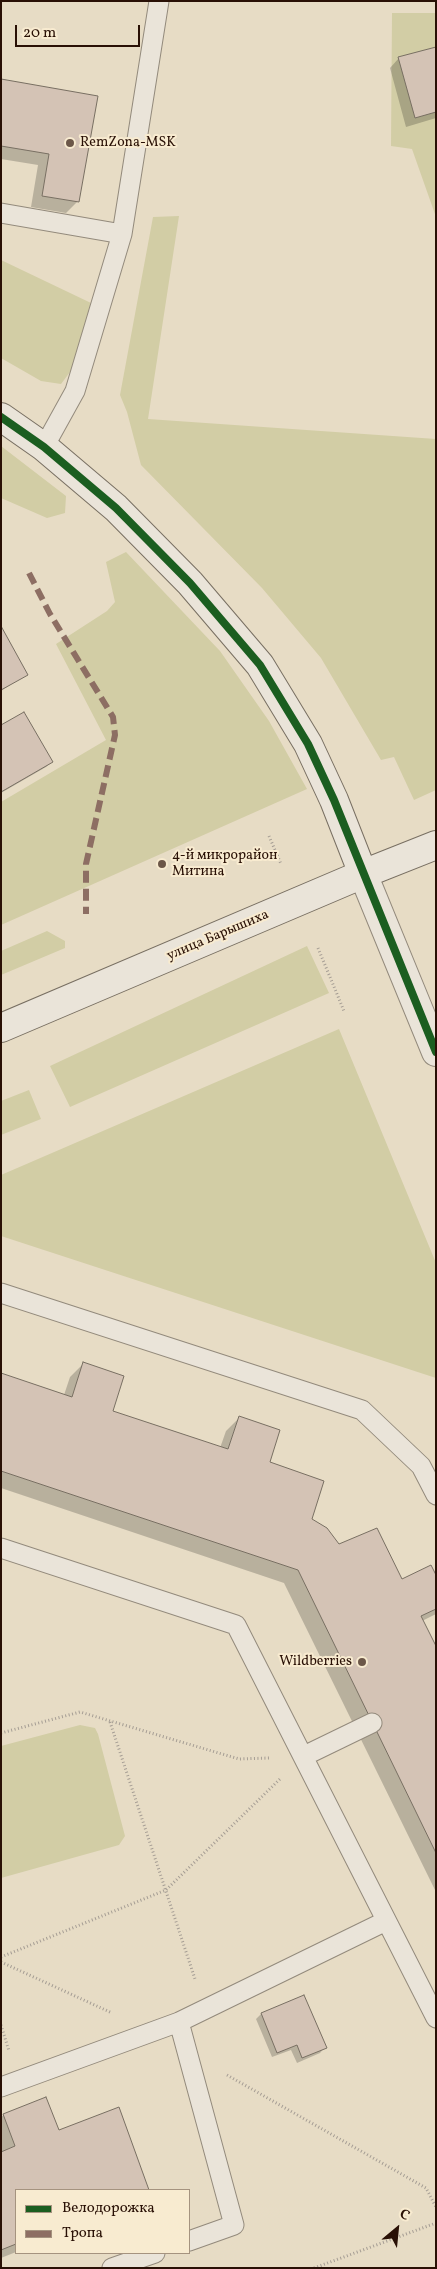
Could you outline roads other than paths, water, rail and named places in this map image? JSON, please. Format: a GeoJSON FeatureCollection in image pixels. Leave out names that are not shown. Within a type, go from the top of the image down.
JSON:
{"type":"FeatureCollection","features":[{"type":"Feature","properties":{"kind":"street"},"geometry":{"type":"LineString","coordinates":[[1,417],[44,447],[116,508],[190,583],[260,665],[308,744],[334,800],[436,1052]]}},
{"type":"Feature","properties":{"kind":"street","name":"улица Барышиха"},"geometry":{"type":"LineString","coordinates":[[1,1028],[363,874],[436,845]]}},
{"type":"Feature","properties":{"kind":"lane"},"geometry":{"type":"LineString","coordinates":[[44,447],[75,391],[122,234],[159,1]]}},
{"type":"Feature","properties":{"kind":"lane"},"geometry":{"type":"LineString","coordinates":[[1,213],[122,234]]}},
{"type":"Feature","properties":{"kind":"lane"},"geometry":{"type":"LineString","coordinates":[[1,1293],[362,1410],[421,1466],[436,1496]]}},
{"type":"Feature","properties":{"kind":"lane"},"geometry":{"type":"LineString","coordinates":[[1,1548],[236,1625],[436,2018]]}},
{"type":"Feature","properties":{"kind":"lane"},"geometry":{"type":"LineString","coordinates":[[304,1756],[372,1723]]}},
{"type":"Feature","properties":{"kind":"lane"},"geometry":{"type":"LineString","coordinates":[[1,2087],[179,2022],[386,1921]]}},
{"type":"Feature","properties":{"kind":"lane"},"geometry":{"type":"LineString","coordinates":[[179,2022],[234,2225],[190,2241]]}},
{"type":"Feature","properties":{"kind":"lane"},"geometry":{"type":"LineString","coordinates":[[112,2268],[152,2254]]}},
{"type":"Feature","properties":{"kind":"place","name":"RemZona-MSK"},"geometry":{"type":"Point","coordinates":[70,143]}},
{"type":"Feature","properties":{"kind":"place","name":"4-й микрорайон Митина"},"geometry":{"type":"Point","coordinates":[162,864]}},
{"type":"Feature","properties":{"kind":"place","name":"Wildberries"},"geometry":{"type":"Point","coordinates":[362,1662]}}]}
